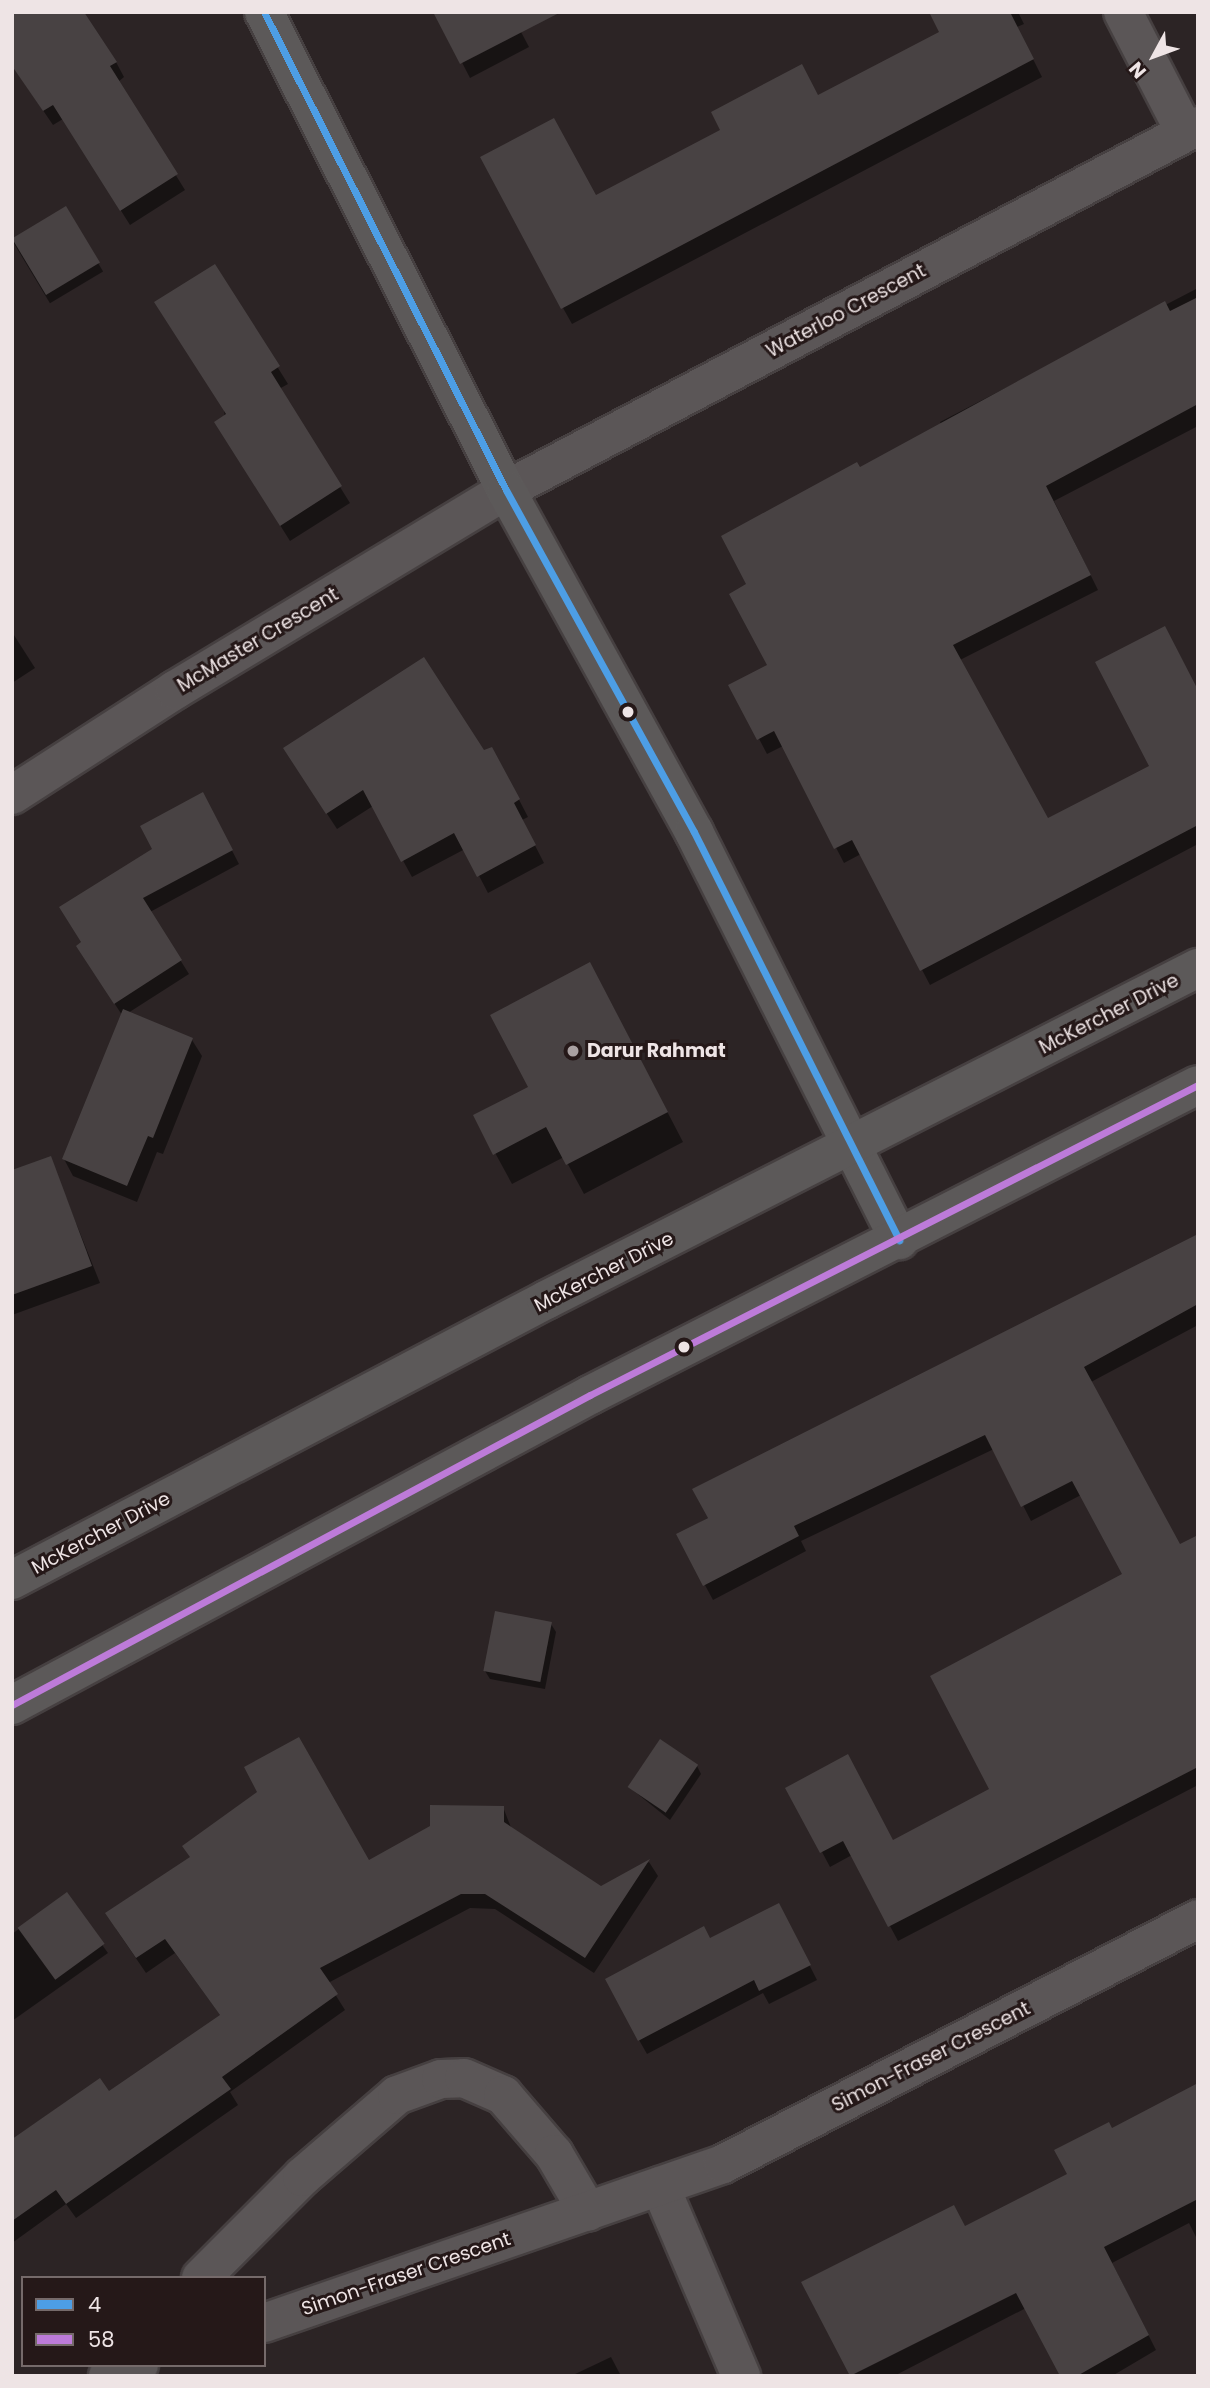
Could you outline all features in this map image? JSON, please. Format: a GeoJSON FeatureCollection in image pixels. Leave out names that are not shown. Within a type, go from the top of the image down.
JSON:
{"type":"FeatureCollection","features":[{"type":"Feature","properties":{"kind":"main road"},"geometry":{"type":"LineString","coordinates":[[264,12],[506,489],[694,832],[899,1240]]}},
{"type":"Feature","properties":{"kind":"main road","name":"McKercher Drive"},"geometry":{"type":"LineString","coordinates":[[12,1580],[546,1300],[852,1147],[1198,968]]}},
{"type":"Feature","properties":{"kind":"main road"},"geometry":{"type":"LineString","coordinates":[[12,1705],[578,1401],[899,1240],[1198,1085]]}},
{"type":"Feature","properties":{"kind":"street","name":"Waterloo Crescent"},"geometry":{"type":"LineString","coordinates":[[506,489],[1191,129],[1123,12]]}},
{"type":"Feature","properties":{"kind":"street","name":"McMaster Crescent"},"geometry":{"type":"LineString","coordinates":[[12,795],[175,690],[506,489]]}},
{"type":"Feature","properties":{"kind":"street","name":"Simon-Fraser Crescent"},"geometry":{"type":"LineString","coordinates":[[266,2322],[723,2164],[1198,1919]]}},
{"type":"Feature","properties":{"kind":"street"},"geometry":{"type":"LineString","coordinates":[[203,2276],[302,2177],[397,2095],[441,2079],[464,2078],[503,2095],[554,2154],[588,2212]]}},
{"type":"Feature","properties":{"kind":"street"},"geometry":{"type":"LineString","coordinates":[[660,2186],[741,2376]]}},
{"type":"Feature","properties":{"kind":"street"},"geometry":{"type":"LineString","coordinates":[[106,2376],[133,2367]]}},
{"type":"Feature","properties":{"kind":"building"},"geometry":{"type":"Polygon","coordinates":[[[12,12],[84,12],[117,62],[110,66],[178,174],[120,211],[53,105],[43,111],[12,66],[12,12]]]}},
{"type":"Feature","properties":{"kind":"building"},"geometry":{"type":"Polygon","coordinates":[[[433,12],[561,12],[460,64],[433,12]]]}},
{"type":"Feature","properties":{"kind":"building"},"geometry":{"type":"Polygon","coordinates":[[[929,12],[1010,12],[1034,59],[561,309],[480,157],[554,118],[596,195],[720,130],[711,112],[802,64],[818,95],[939,32],[929,12]]]}},
{"type":"Feature","properties":{"kind":"building"},"geometry":{"type":"Polygon","coordinates":[[[66,206],[100,263],[46,295],[12,238],[66,206]]]}},
{"type":"Feature","properties":{"kind":"building"},"geometry":{"type":"Polygon","coordinates":[[[215,264],[280,366],[271,372],[342,486],[280,526],[214,422],[226,414],[154,302],[215,264]]]}},
{"type":"Feature","properties":{"kind":"building"},"geometry":{"type":"Polygon","coordinates":[[[1198,297],[1198,404],[1046,486],[1091,575],[953,645],[1048,818],[1149,766],[1095,662],[1165,626],[1198,690],[1198,825],[920,971],[852,840],[834,849],[774,731],[757,740],[728,685],[767,665],[729,594],[746,584],[721,536],[857,462],[860,467],[1165,301],[1170,311],[1198,297]]]}},
{"type":"Feature","properties":{"kind":"building"},"geometry":{"type":"Polygon","coordinates":[[[424,657],[484,750],[492,747],[520,799],[514,803],[536,845],[477,877],[454,833],[401,862],[363,790],[326,814],[283,748],[424,657]]]}},
{"type":"Feature","properties":{"kind":"building"},"geometry":{"type":"Polygon","coordinates":[[[203,792],[233,850],[143,898],[182,960],[114,1004],[76,946],[81,942],[59,907],[152,849],[140,826],[203,792]]]}},
{"type":"Feature","properties":{"kind":"building","name":"Darur Rahmat"},"geometry":{"type":"Polygon","coordinates":[[[590,962],[668,1112],[566,1165],[546,1127],[493,1155],[473,1115],[528,1087],[490,1015],[590,962]]]}},
{"type":"Feature","properties":{"kind":"building"},"geometry":{"type":"Polygon","coordinates":[[[123,1009],[193,1038],[153,1138],[148,1136],[127,1186],[62,1159],[123,1009]]]}},
{"type":"Feature","properties":{"kind":"building"},"geometry":{"type":"Polygon","coordinates":[[[51,1156],[92,1266],[12,1295],[12,1170],[51,1156]]]}},
{"type":"Feature","properties":{"kind":"building"},"geometry":{"type":"Polygon","coordinates":[[[1198,1234],[1198,1304],[1084,1367],[1180,1544],[1198,1535],[1198,1767],[888,1927],[843,1841],[820,1853],[785,1788],[848,1754],[893,1840],[989,1789],[930,1676],[1122,1574],[1072,1481],[1021,1507],[985,1435],[794,1526],[799,1536],[703,1586],[676,1534],[708,1518],[692,1489],[1198,1234]]]}},
{"type":"Feature","properties":{"kind":"building"},"geometry":{"type":"Polygon","coordinates":[[[495,1611],[552,1622],[540,1682],[483,1671],[495,1611]]]}},
{"type":"Feature","properties":{"kind":"building"},"geometry":{"type":"Polygon","coordinates":[[[299,1737],[369,1860],[430,1826],[430,1805],[504,1806],[504,1822],[601,1886],[650,1859],[585,1958],[485,1894],[461,1894],[320,1968],[338,1994],[222,2077],[231,2089],[66,2204],[56,2190],[12,2221],[12,2139],[100,2078],[109,2091],[220,2015],[165,1939],[136,1958],[105,1913],[190,1857],[182,1846],[257,1792],[244,1767],[299,1737]]]}},
{"type":"Feature","properties":{"kind":"building"},"geometry":{"type":"Polygon","coordinates":[[[660,1739],[698,1765],[666,1813],[628,1787],[660,1739]]]}},
{"type":"Feature","properties":{"kind":"building"},"geometry":{"type":"Polygon","coordinates":[[[67,1892],[105,1944],[55,1980],[18,1928],[67,1892]]]}},
{"type":"Feature","properties":{"kind":"building"},"geometry":{"type":"Polygon","coordinates":[[[779,1903],[811,1965],[759,1991],[754,1980],[638,2041],[605,1979],[704,1926],[710,1938],[779,1903]]]}},
{"type":"Feature","properties":{"kind":"building"},"geometry":{"type":"Polygon","coordinates":[[[1198,2083],[1198,2199],[1104,2247],[1149,2335],[1077,2376],[1060,2376],[1016,2293],[850,2376],[801,2282],[954,2205],[965,2226],[1067,2174],[1054,2150],[1109,2122],[1112,2128],[1198,2083]]]}},
{"type":"Feature","properties":{"kind":"transit line","name":"4"},"geometry":{"type":"LineString","coordinates":[[264,12],[506,490],[694,832],[899,1240]]}},
{"type":"Feature","properties":{"kind":"transit line","name":"58"},"geometry":{"type":"LineString","coordinates":[[12,1705],[590,1395],[1198,1085]]}},
{"type":"Feature","properties":{"kind":"place","name":"Darur Rahmat"},"geometry":{"type":"Point","coordinates":[573,1051]}}]}
